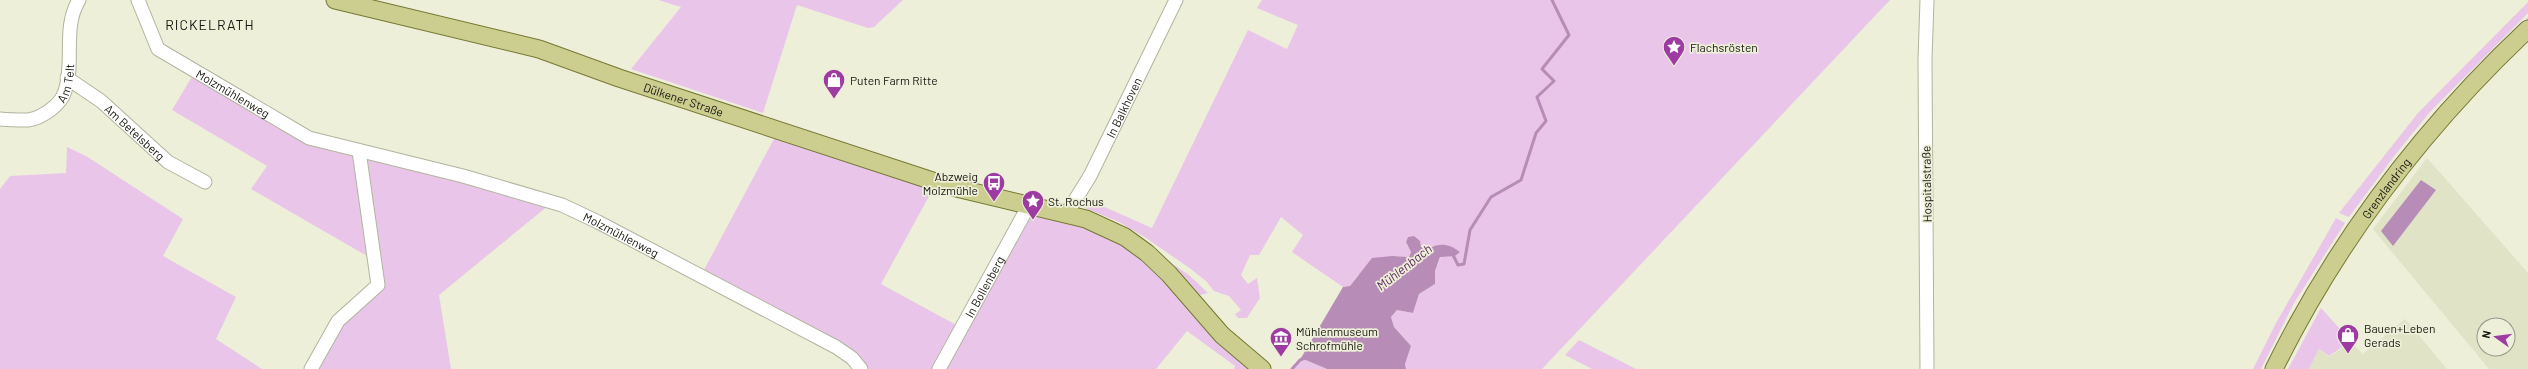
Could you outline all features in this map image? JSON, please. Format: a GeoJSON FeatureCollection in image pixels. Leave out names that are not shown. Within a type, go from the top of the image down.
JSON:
{"type":"FeatureCollection","features":[{"type":"Feature","properties":{"kind":"main road","name":"Dülkener Straße"},"geometry":{"type":"LineString","coordinates":[[335,0],[539,49],[619,78],[948,186],[1067,213],[1106,228],[1147,253],[1193,300],[1222,335],[1262,369]]}},
{"type":"Feature","properties":{"kind":"main road","name":"Grenzlandring"},"geometry":{"type":"LineString","coordinates":[[2274,369],[2335,261],[2393,178],[2459,98],[2528,29]]}},
{"type":"Feature","properties":{"kind":"street","name":"Am Telt"},"geometry":{"type":"LineString","coordinates":[[0,120],[29,120],[44,114],[56,105],[65,92],[68,78],[70,22],[79,0]]}},
{"type":"Feature","properties":{"kind":"street","name":"Molzmühlenweg"},"geometry":{"type":"LineString","coordinates":[[138,0],[158,49],[309,138],[463,176],[562,206],[598,222],[836,347],[852,358],[861,369]]}},
{"type":"Feature","properties":{"kind":"street","name":"In Balkhoven"},"geometry":{"type":"LineString","coordinates":[[1067,213],[1090,176],[1176,0]]}},
{"type":"Feature","properties":{"kind":"street","name":"Hospitalstraße"},"geometry":{"type":"LineString","coordinates":[[1927,0],[1925,59],[1927,369]]}},
{"type":"Feature","properties":{"kind":"street","name":"Am Betelsberg"},"geometry":{"type":"LineString","coordinates":[[68,78],[101,101],[168,162],[205,182]]}},
{"type":"Feature","properties":{"kind":"street"},"geometry":{"type":"LineString","coordinates":[[311,369],[338,321],[378,285],[360,151]]}},
{"type":"Feature","properties":{"kind":"street","name":"In Bollenberg"},"geometry":{"type":"LineString","coordinates":[[939,369],[1029,205]]}},
{"type":"Feature","properties":{"kind":"shaded area"},"geometry":{"type":"Polygon","coordinates":[[[658,0],[903,0],[874,27],[868,28],[797,5],[763,113],[631,69],[681,7],[658,0]]]}},
{"type":"Feature","properties":{"kind":"shaded area"},"geometry":{"type":"Polygon","coordinates":[[[1262,0],[1890,0],[1542,369],[1406,369],[1405,364],[1411,346],[1394,327],[1391,317],[1397,310],[1413,313],[1419,294],[1435,284],[1435,271],[1441,256],[1455,256],[1460,252],[1452,247],[1440,245],[1427,249],[1408,237],[1406,242],[1411,252],[1409,257],[1392,256],[1358,275],[1350,286],[1343,287],[1292,252],[1303,235],[1281,217],[1259,255],[1250,255],[1241,275],[1248,284],[1257,278],[1260,298],[1247,318],[1238,318],[1235,314],[1241,310],[1229,296],[1214,291],[1206,281],[1188,267],[1146,238],[1119,222],[1078,205],[1082,197],[1152,228],[1248,30],[1287,49],[1298,25],[1257,8],[1262,0]]]}},
{"type":"Feature","properties":{"kind":"shaded area"},"geometry":{"type":"Polygon","coordinates":[[[2528,2],[2528,13],[2430,112],[2395,155],[2349,217],[2339,213],[2418,113],[2528,2]]]}},
{"type":"Feature","properties":{"kind":"shaded area"},"geometry":{"type":"Polygon","coordinates":[[[2528,17],[2528,23],[2359,217],[2353,218],[2435,112],[2528,17]]]}},
{"type":"Feature","properties":{"kind":"shaded area"},"geometry":{"type":"Polygon","coordinates":[[[193,75],[309,140],[549,205],[439,295],[451,369],[305,369],[376,285],[374,260],[251,189],[267,166],[172,110],[193,75]]]}},
{"type":"Feature","properties":{"kind":"shaded area"},"geometry":{"type":"Polygon","coordinates":[[[775,137],[934,187],[881,284],[958,326],[934,369],[865,369],[786,314],[704,270],[775,137]]]}},
{"type":"Feature","properties":{"kind":"shaded area"},"geometry":{"type":"Polygon","coordinates":[[[67,147],[86,156],[183,219],[163,256],[236,297],[216,339],[262,369],[0,369],[0,189],[10,176],[66,173],[67,147]]]}},
{"type":"Feature","properties":{"kind":"shaded area"},"geometry":{"type":"Polygon","coordinates":[[[2427,158],[2528,273],[2528,369],[2489,369],[2479,357],[2516,357],[2516,317],[2476,317],[2476,353],[2373,229],[2427,158]]]}},
{"type":"Feature","properties":{"kind":"shaded area"},"geometry":{"type":"Polygon","coordinates":[[[1046,212],[1133,248],[1253,369],[1234,369],[1235,366],[1187,331],[1156,369],[943,369],[1029,219],[1034,213],[1046,212]]]}},
{"type":"Feature","properties":{"kind":"shaded area"},"geometry":{"type":"Polygon","coordinates":[[[2336,218],[2345,223],[2294,303],[2261,369],[2253,369],[2276,323],[2336,218]]]}},
{"type":"Feature","properties":{"kind":"shaded area"},"geometry":{"type":"Polygon","coordinates":[[[1152,250],[1189,275],[1208,293],[1197,296],[1152,250]]]}},
{"type":"Feature","properties":{"kind":"shaded area"},"geometry":{"type":"Polygon","coordinates":[[[2321,308],[2351,341],[2329,356],[2319,349],[2309,369],[2288,369],[2321,308]]]}},
{"type":"Feature","properties":{"kind":"shaded area"},"geometry":{"type":"Polygon","coordinates":[[[2405,319],[2447,369],[2309,369],[2319,349],[2329,357],[2351,342],[2363,354],[2405,319]]]}},
{"type":"Feature","properties":{"kind":"shaded area"},"geometry":{"type":"Polygon","coordinates":[[[1579,340],[1636,369],[1592,369],[1565,355],[1579,340]]]}},
{"type":"Feature","properties":{"kind":"shaded area"},"geometry":{"type":"Polygon","coordinates":[[[1301,358],[1327,369],[1291,369],[1301,358]]]}},
{"type":"Feature","properties":{"kind":"water"},"geometry":{"type":"Polygon","coordinates":[[[2421,180],[2436,190],[2393,246],[2381,231],[2421,180]]]}},
{"type":"Feature","properties":{"kind":"water"},"geometry":{"type":"Polygon","coordinates":[[[1414,236],[1420,241],[1421,247],[1427,249],[1444,245],[1452,247],[1460,252],[1455,256],[1440,257],[1435,271],[1435,284],[1419,294],[1413,313],[1397,310],[1391,317],[1394,327],[1411,346],[1405,364],[1406,369],[1327,369],[1301,358],[1343,287],[1350,286],[1372,258],[1392,256],[1409,257],[1411,252],[1406,242],[1408,237],[1414,236]]]}},
{"type":"Feature","properties":{"kind":"waterway","name":"Mühlenbach"},"geometry":{"type":"LineString","coordinates":[[1453,255],[1458,265],[1464,264],[1470,230],[1491,197],[1521,180],[1536,133],[1546,121],[1537,97],[1554,81],[1542,69],[1569,35],[1552,0]]}},
{"type":"Feature","properties":{"kind":"waterway","name":"Mühlenbach"},"geometry":{"type":"LineString","coordinates":[[1292,369],[1300,360],[1305,358]]}},
{"type":"Feature","properties":{"kind":"place","name":"Flachsrösten"},"geometry":{"type":"Point","coordinates":[1674,66]}},
{"type":"Feature","properties":{"kind":"place","name":"Puten Farm Ritte"},"geometry":{"type":"Point","coordinates":[834,100]}},
{"type":"Feature","properties":{"kind":"place","name":"Abzweig Molzmühle"},"geometry":{"type":"Point","coordinates":[994,202]}},
{"type":"Feature","properties":{"kind":"place","name":"St. Rochus"},"geometry":{"type":"Point","coordinates":[1033,220]}},
{"type":"Feature","properties":{"kind":"place","name":"Bauen+Leben Gerads"},"geometry":{"type":"Point","coordinates":[2348,354]}},
{"type":"Feature","properties":{"kind":"place","name":"Mühlenmuseum Schrofmühle"},"geometry":{"type":"Point","coordinates":[1281,358]}},
{"type":"Feature","properties":{"kind":"district","name":"RICKELRATH"},"geometry":{"type":"Point","coordinates":[210,24]}}]}
